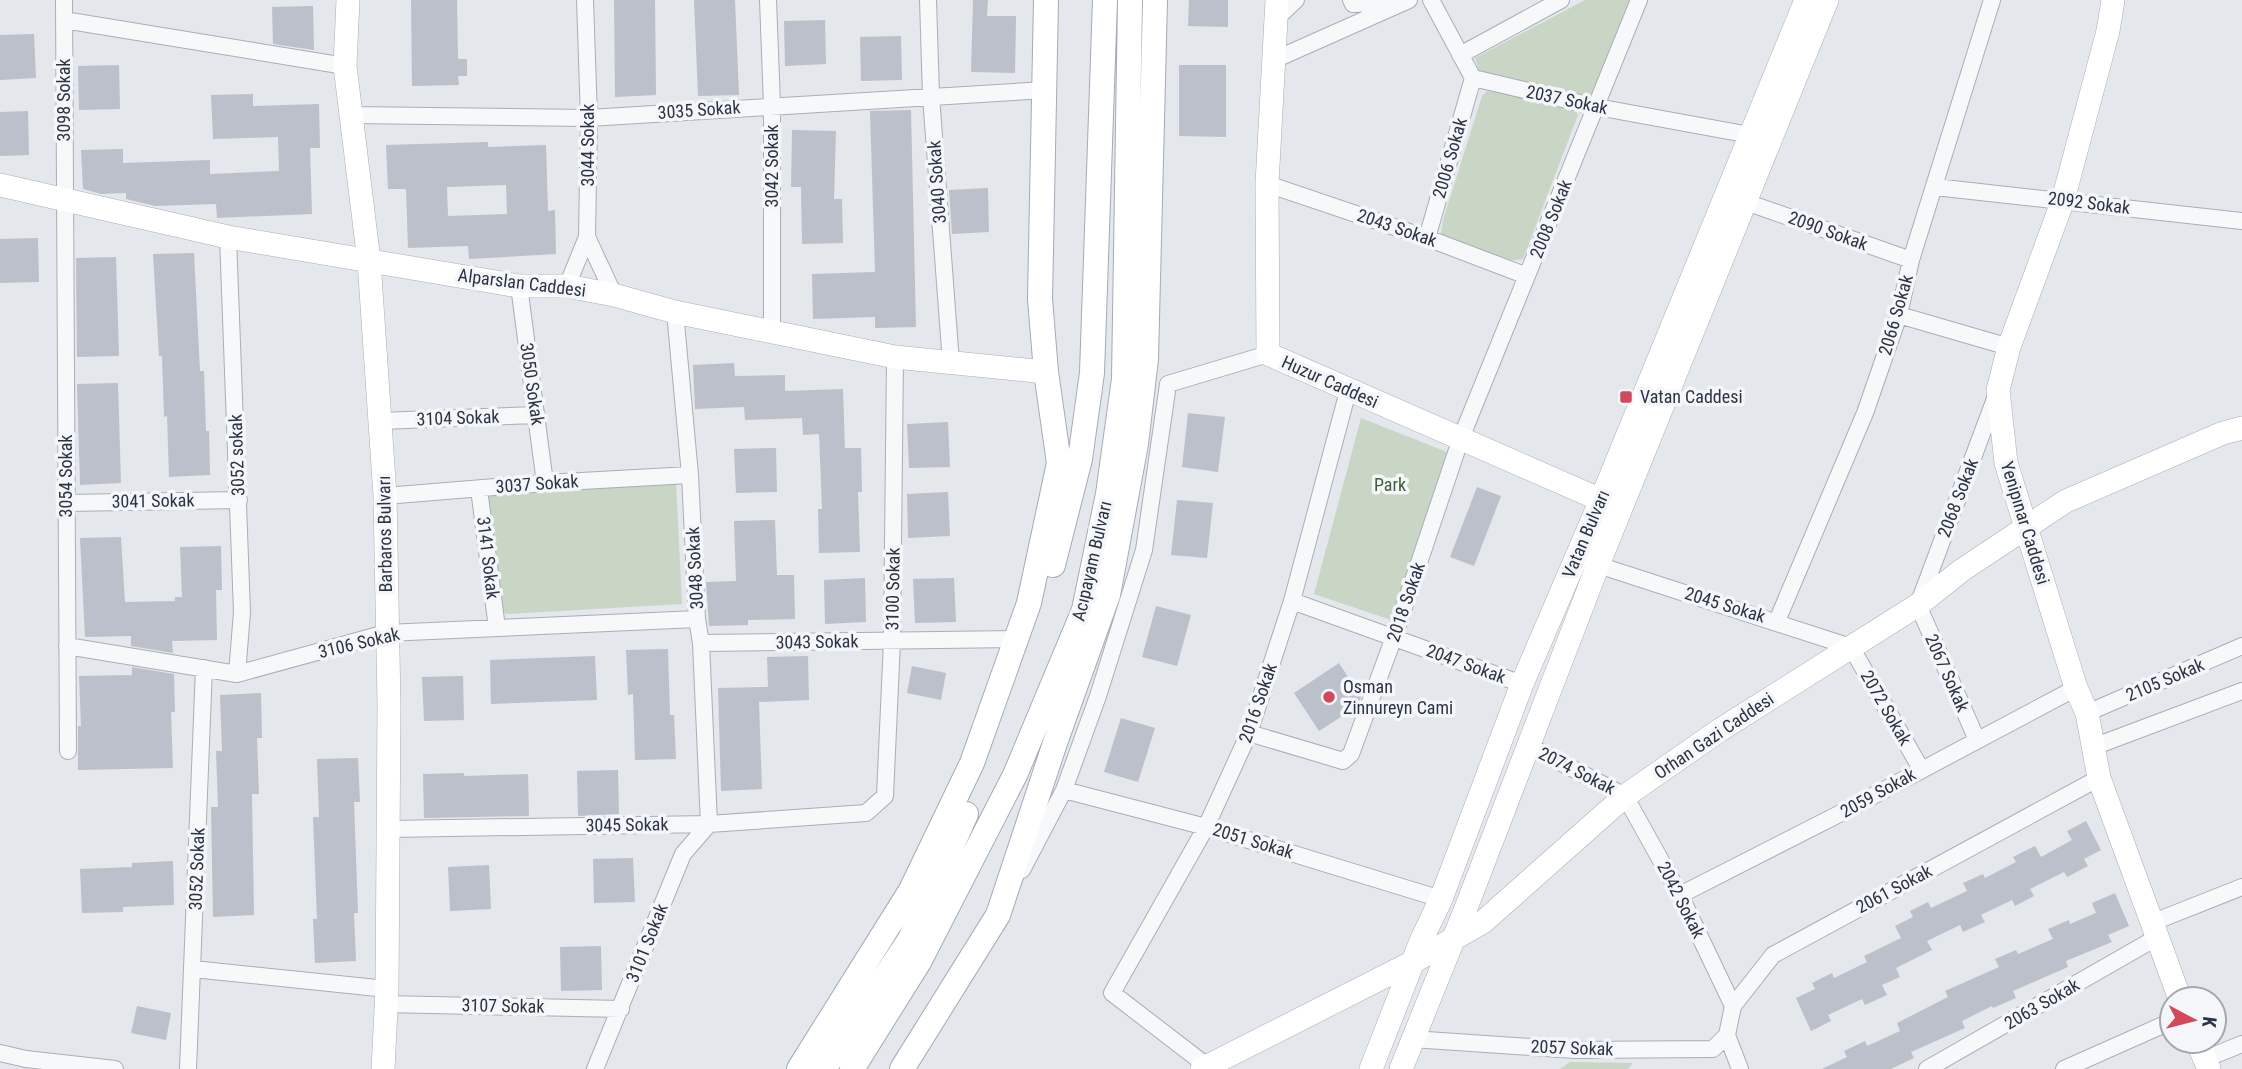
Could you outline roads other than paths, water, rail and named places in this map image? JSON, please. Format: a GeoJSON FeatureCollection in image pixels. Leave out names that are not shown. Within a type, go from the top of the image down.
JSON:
{"type":"FeatureCollection","features":[{"type":"Feature","properties":{"kind":"main road"},"geometry":{"type":"LineString","coordinates":[[799,1069],[911,890],[972,763],[1028,603],[1059,463],[1046,372],[1040,299],[1046,0]]}},
{"type":"Feature","properties":{"kind":"main road","name":"Acıpayam Bulvarı"},"geometry":{"type":"LineString","coordinates":[[824,1069],[910,939],[985,771],[1033,645],[1080,459],[1093,373],[1105,0]]}},
{"type":"Feature","properties":{"kind":"main road","name":"Acıpayam Bulvarı"},"geometry":{"type":"LineString","coordinates":[[852,1069],[919,962],[1016,775],[1084,610],[1108,494],[1124,379],[1130,0]]}},
{"type":"Feature","properties":{"kind":"main road"},"geometry":{"type":"LineString","coordinates":[[902,1069],[998,915],[1108,595],[1136,444],[1146,359],[1155,0]]}},
{"type":"Feature","properties":{"kind":"street","name":"3098 Sokak"},"geometry":{"type":"LineString","coordinates":[[64,0],[65,200]]}},
{"type":"Feature","properties":{"kind":"street","name":"Barbaros Bulvarı"},"geometry":{"type":"LineString","coordinates":[[348,0],[345,66],[369,261],[385,496],[389,705],[383,1069]]}},
{"type":"Feature","properties":{"kind":"street","name":"3044 Sokak"},"geometry":{"type":"LineString","coordinates":[[566,286],[587,237],[589,118],[585,0]]}},
{"type":"Feature","properties":{"kind":"street","name":"3042 Sokak"},"geometry":{"type":"LineString","coordinates":[[768,0],[772,105],[772,332]]}},
{"type":"Feature","properties":{"kind":"street","name":"3040 Sokak"},"geometry":{"type":"LineString","coordinates":[[928,0],[931,96],[951,363]]}},
{"type":"Feature","properties":{"kind":"street"},"geometry":{"type":"LineString","coordinates":[[1277,9],[1296,0]]}},
{"type":"Feature","properties":{"kind":"street"},"geometry":{"type":"LineString","coordinates":[[1351,0],[1353,4],[1407,1]]}},
{"type":"Feature","properties":{"kind":"street"},"geometry":{"type":"LineString","coordinates":[[1431,0],[1473,78]]}},
{"type":"Feature","properties":{"kind":"street"},"geometry":{"type":"LineString","coordinates":[[1460,55],[1561,0]]}},
{"type":"Feature","properties":{"kind":"street","name":"2008 Sokak"},"geometry":{"type":"LineString","coordinates":[[1461,438],[1639,0]]}},
{"type":"Feature","properties":{"kind":"street","name":"Vatan Bulvarı"},"geometry":{"type":"LineString","coordinates":[[1371,1069],[1441,899],[1522,684],[1601,500],[1806,0]]}},
{"type":"Feature","properties":{"kind":"street","name":"Vatan Bulvarı"},"geometry":{"type":"LineString","coordinates":[[1401,1069],[1598,565],[1827,0]]}},
{"type":"Feature","properties":{"kind":"street","name":"2066 Sokak"},"geometry":{"type":"LineString","coordinates":[[1777,621],[1864,413],[1899,315],[1911,260],[1992,0]]}},
{"type":"Feature","properties":{"kind":"street","name":"Yenipınar Caddesi"},"geometry":{"type":"LineString","coordinates":[[2113,0],[2108,31],[2063,200],[2010,347],[1998,390],[2006,463],[2076,688],[2087,713],[2099,778],[2175,985]]}},
{"type":"Feature","properties":{"kind":"street"},"geometry":{"type":"LineString","coordinates":[[1274,60],[1407,1]]}},
{"type":"Feature","properties":{"kind":"street","name":"Huzur Caddesi"},"geometry":{"type":"LineString","coordinates":[[1277,9],[1266,184],[1268,355],[1601,500]]}},
{"type":"Feature","properties":{"kind":"street"},"geometry":{"type":"LineString","coordinates":[[64,20],[345,66]]}},
{"type":"Feature","properties":{"kind":"street","name":"2037 Sokak"},"geometry":{"type":"LineString","coordinates":[[1473,78],[1597,107],[1750,135]]}},
{"type":"Feature","properties":{"kind":"street","name":"2006 Sokak"},"geometry":{"type":"LineString","coordinates":[[1427,238],[1473,78]]}},
{"type":"Feature","properties":{"kind":"street","name":"3035 Sokak"},"geometry":{"type":"LineString","coordinates":[[352,115],[589,118],[1045,90]]}},
{"type":"Feature","properties":{"kind":"street","name":"Alparslan Caddesi"},"geometry":{"type":"LineString","coordinates":[[0,184],[228,237],[519,286],[566,286],[614,295],[674,312],[895,356],[1046,372]]}},
{"type":"Feature","properties":{"kind":"street","name":"2043 Sokak"},"geometry":{"type":"LineString","coordinates":[[1266,184],[1427,238],[1527,276]]}},
{"type":"Feature","properties":{"kind":"street","name":"2092 Sokak"},"geometry":{"type":"LineString","coordinates":[[1935,187],[2242,221]]}},
{"type":"Feature","properties":{"kind":"street","name":"3054 Sokak"},"geometry":{"type":"LineString","coordinates":[[65,200],[68,751]]}},
{"type":"Feature","properties":{"kind":"street","name":"2090 Sokak"},"geometry":{"type":"LineString","coordinates":[[1746,202],[1911,260]]}},
{"type":"Feature","properties":{"kind":"street","name":"3052 sokak"},"geometry":{"type":"LineString","coordinates":[[228,237],[242,612],[237,674]]}},
{"type":"Feature","properties":{"kind":"street"},"geometry":{"type":"LineString","coordinates":[[587,237],[614,295]]}},
{"type":"Feature","properties":{"kind":"street","name":"3050 Sokak"},"geometry":{"type":"LineString","coordinates":[[519,286],[545,483]]}},
{"type":"Feature","properties":{"kind":"street","name":"3048 Sokak"},"geometry":{"type":"LineString","coordinates":[[674,312],[690,475],[709,824]]}},
{"type":"Feature","properties":{"kind":"street"},"geometry":{"type":"LineString","coordinates":[[1899,315],[2010,347]]}},
{"type":"Feature","properties":{"kind":"street"},"geometry":{"type":"LineString","coordinates":[[998,915],[1064,790],[1098,696],[1144,550],[1168,384],[1268,355]]}},
{"type":"Feature","properties":{"kind":"street","name":"3100 Sokak"},"geometry":{"type":"LineString","coordinates":[[866,813],[885,796],[892,641],[895,356]]}},
{"type":"Feature","properties":{"kind":"street","name":"2068 Sokak"},"geometry":{"type":"LineString","coordinates":[[1918,606],[1998,390]]}},
{"type":"Feature","properties":{"kind":"street","name":"2016 Sokak"},"geometry":{"type":"LineString","coordinates":[[1205,1068],[1112,993],[1206,827],[1249,733],[1292,601],[1348,391]]}},
{"type":"Feature","properties":{"kind":"street","name":"3104 Sokak"},"geometry":{"type":"LineString","coordinates":[[380,421],[537,415]]}},
{"type":"Feature","properties":{"kind":"street","name":"Orhan Gazi Caddesi"},"geometry":{"type":"LineString","coordinates":[[1205,1068],[1413,962],[1483,922],[1625,796],[1720,730],[1918,606],[1962,570],[2066,501],[2222,432],[2242,428]]}},
{"type":"Feature","properties":{"kind":"street","name":"2018 Sokak"},"geometry":{"type":"LineString","coordinates":[[1249,733],[1343,761],[1351,754],[1394,637],[1461,438]]}},
{"type":"Feature","properties":{"kind":"street","name":"3037 Sokak"},"geometry":{"type":"LineString","coordinates":[[385,496],[690,475]]}},
{"type":"Feature","properties":{"kind":"street","name":"3141 Sokak"},"geometry":{"type":"LineString","coordinates":[[480,489],[497,628]]}},
{"type":"Feature","properties":{"kind":"street","name":"3041 Sokak"},"geometry":{"type":"LineString","coordinates":[[66,503],[239,500]]}},
{"type":"Feature","properties":{"kind":"street","name":"2045 Sokak"},"geometry":{"type":"LineString","coordinates":[[1598,565],[1851,647]]}},
{"type":"Feature","properties":{"kind":"street","name":"2047 Sokak"},"geometry":{"type":"LineString","coordinates":[[1292,601],[1522,684]]}},
{"type":"Feature","properties":{"kind":"street","name":"2067 Sokak"},"geometry":{"type":"LineString","coordinates":[[1918,606],[1977,740]]}},
{"type":"Feature","properties":{"kind":"street","name":"3106 Sokak"},"geometry":{"type":"LineString","coordinates":[[67,646],[237,674],[386,633],[697,619]]}},
{"type":"Feature","properties":{"kind":"street","name":"3043 Sokak"},"geometry":{"type":"LineString","coordinates":[[701,643],[1017,639]]}},
{"type":"Feature","properties":{"kind":"street","name":"2105 Sokak"},"geometry":{"type":"LineString","coordinates":[[2087,713],[2242,646]]}},
{"type":"Feature","properties":{"kind":"street","name":"2072 Sokak"},"geometry":{"type":"LineString","coordinates":[[1851,647],[1921,769]]}},
{"type":"Feature","properties":{"kind":"street","name":"3052 Sokak"},"geometry":{"type":"LineString","coordinates":[[188,1069],[204,668]]}},
{"type":"Feature","properties":{"kind":"street","name":"2059 Sokak"},"geometry":{"type":"LineString","coordinates":[[1679,895],[1839,814],[2076,688]]}},
{"type":"Feature","properties":{"kind":"street"},"geometry":{"type":"LineString","coordinates":[[2093,747],[2242,691]]}},
{"type":"Feature","properties":{"kind":"street","name":"2074 Sokak"},"geometry":{"type":"LineString","coordinates":[[1528,746],[1625,796]]}},
{"type":"Feature","properties":{"kind":"street","name":"2061 Sokak"},"geometry":{"type":"LineString","coordinates":[[1727,1035],[1733,1006],[1773,955],[2099,778]]}},
{"type":"Feature","properties":{"kind":"street","name":"2051 Sokak"},"geometry":{"type":"LineString","coordinates":[[1064,790],[1206,827],[1441,899]]}},
{"type":"Feature","properties":{"kind":"street","name":"2042 Sokak"},"geometry":{"type":"LineString","coordinates":[[1625,796],[1679,895],[1733,1006]]}},
{"type":"Feature","properties":{"kind":"street","name":"3045 Sokak"},"geometry":{"type":"LineString","coordinates":[[388,829],[709,824],[866,813]]}},
{"type":"Feature","properties":{"kind":"street","name":"3101 Sokak"},"geometry":{"type":"LineString","coordinates":[[595,1069],[683,855],[709,824]]}},
{"type":"Feature","properties":{"kind":"street","name":"2063 Sokak"},"geometry":{"type":"LineString","coordinates":[[1927,1069],[2154,931],[2242,887]]}},
{"type":"Feature","properties":{"kind":"street","name":"3107 Sokak"},"geometry":{"type":"LineString","coordinates":[[193,969],[386,996],[621,1009]]}},
{"type":"Feature","properties":{"kind":"street"},"geometry":{"type":"LineString","coordinates":[[2064,1069],[2099,1062],[2158,1029]]}},
{"type":"Feature","properties":{"kind":"street"},"geometry":{"type":"LineString","coordinates":[[1727,1035],[1740,1069]]}},
{"type":"Feature","properties":{"kind":"street","name":"2057 Sokak"},"geometry":{"type":"LineString","coordinates":[[1412,1040],[1575,1050],[1713,1049],[1727,1035]]}},
{"type":"Feature","properties":{"kind":"street"},"geometry":{"type":"LineString","coordinates":[[2204,1056],[2242,1044]]}},
{"type":"Feature","properties":{"kind":"street"},"geometry":{"type":"LineString","coordinates":[[0,1053],[23,1064],[115,1069]]}},
{"type":"Feature","properties":{"kind":"place","name":"Vatan Caddesi"},"geometry":{"type":"Point","coordinates":[1626,397]}},
{"type":"Feature","properties":{"kind":"place","name":"Osman Zinnureyn Cami"},"geometry":{"type":"Point","coordinates":[1329,697]}},
{"type":"Feature","properties":{"kind":"park label","name":"Park"},"geometry":{"type":"Point","coordinates":[1390,485]}}]}
